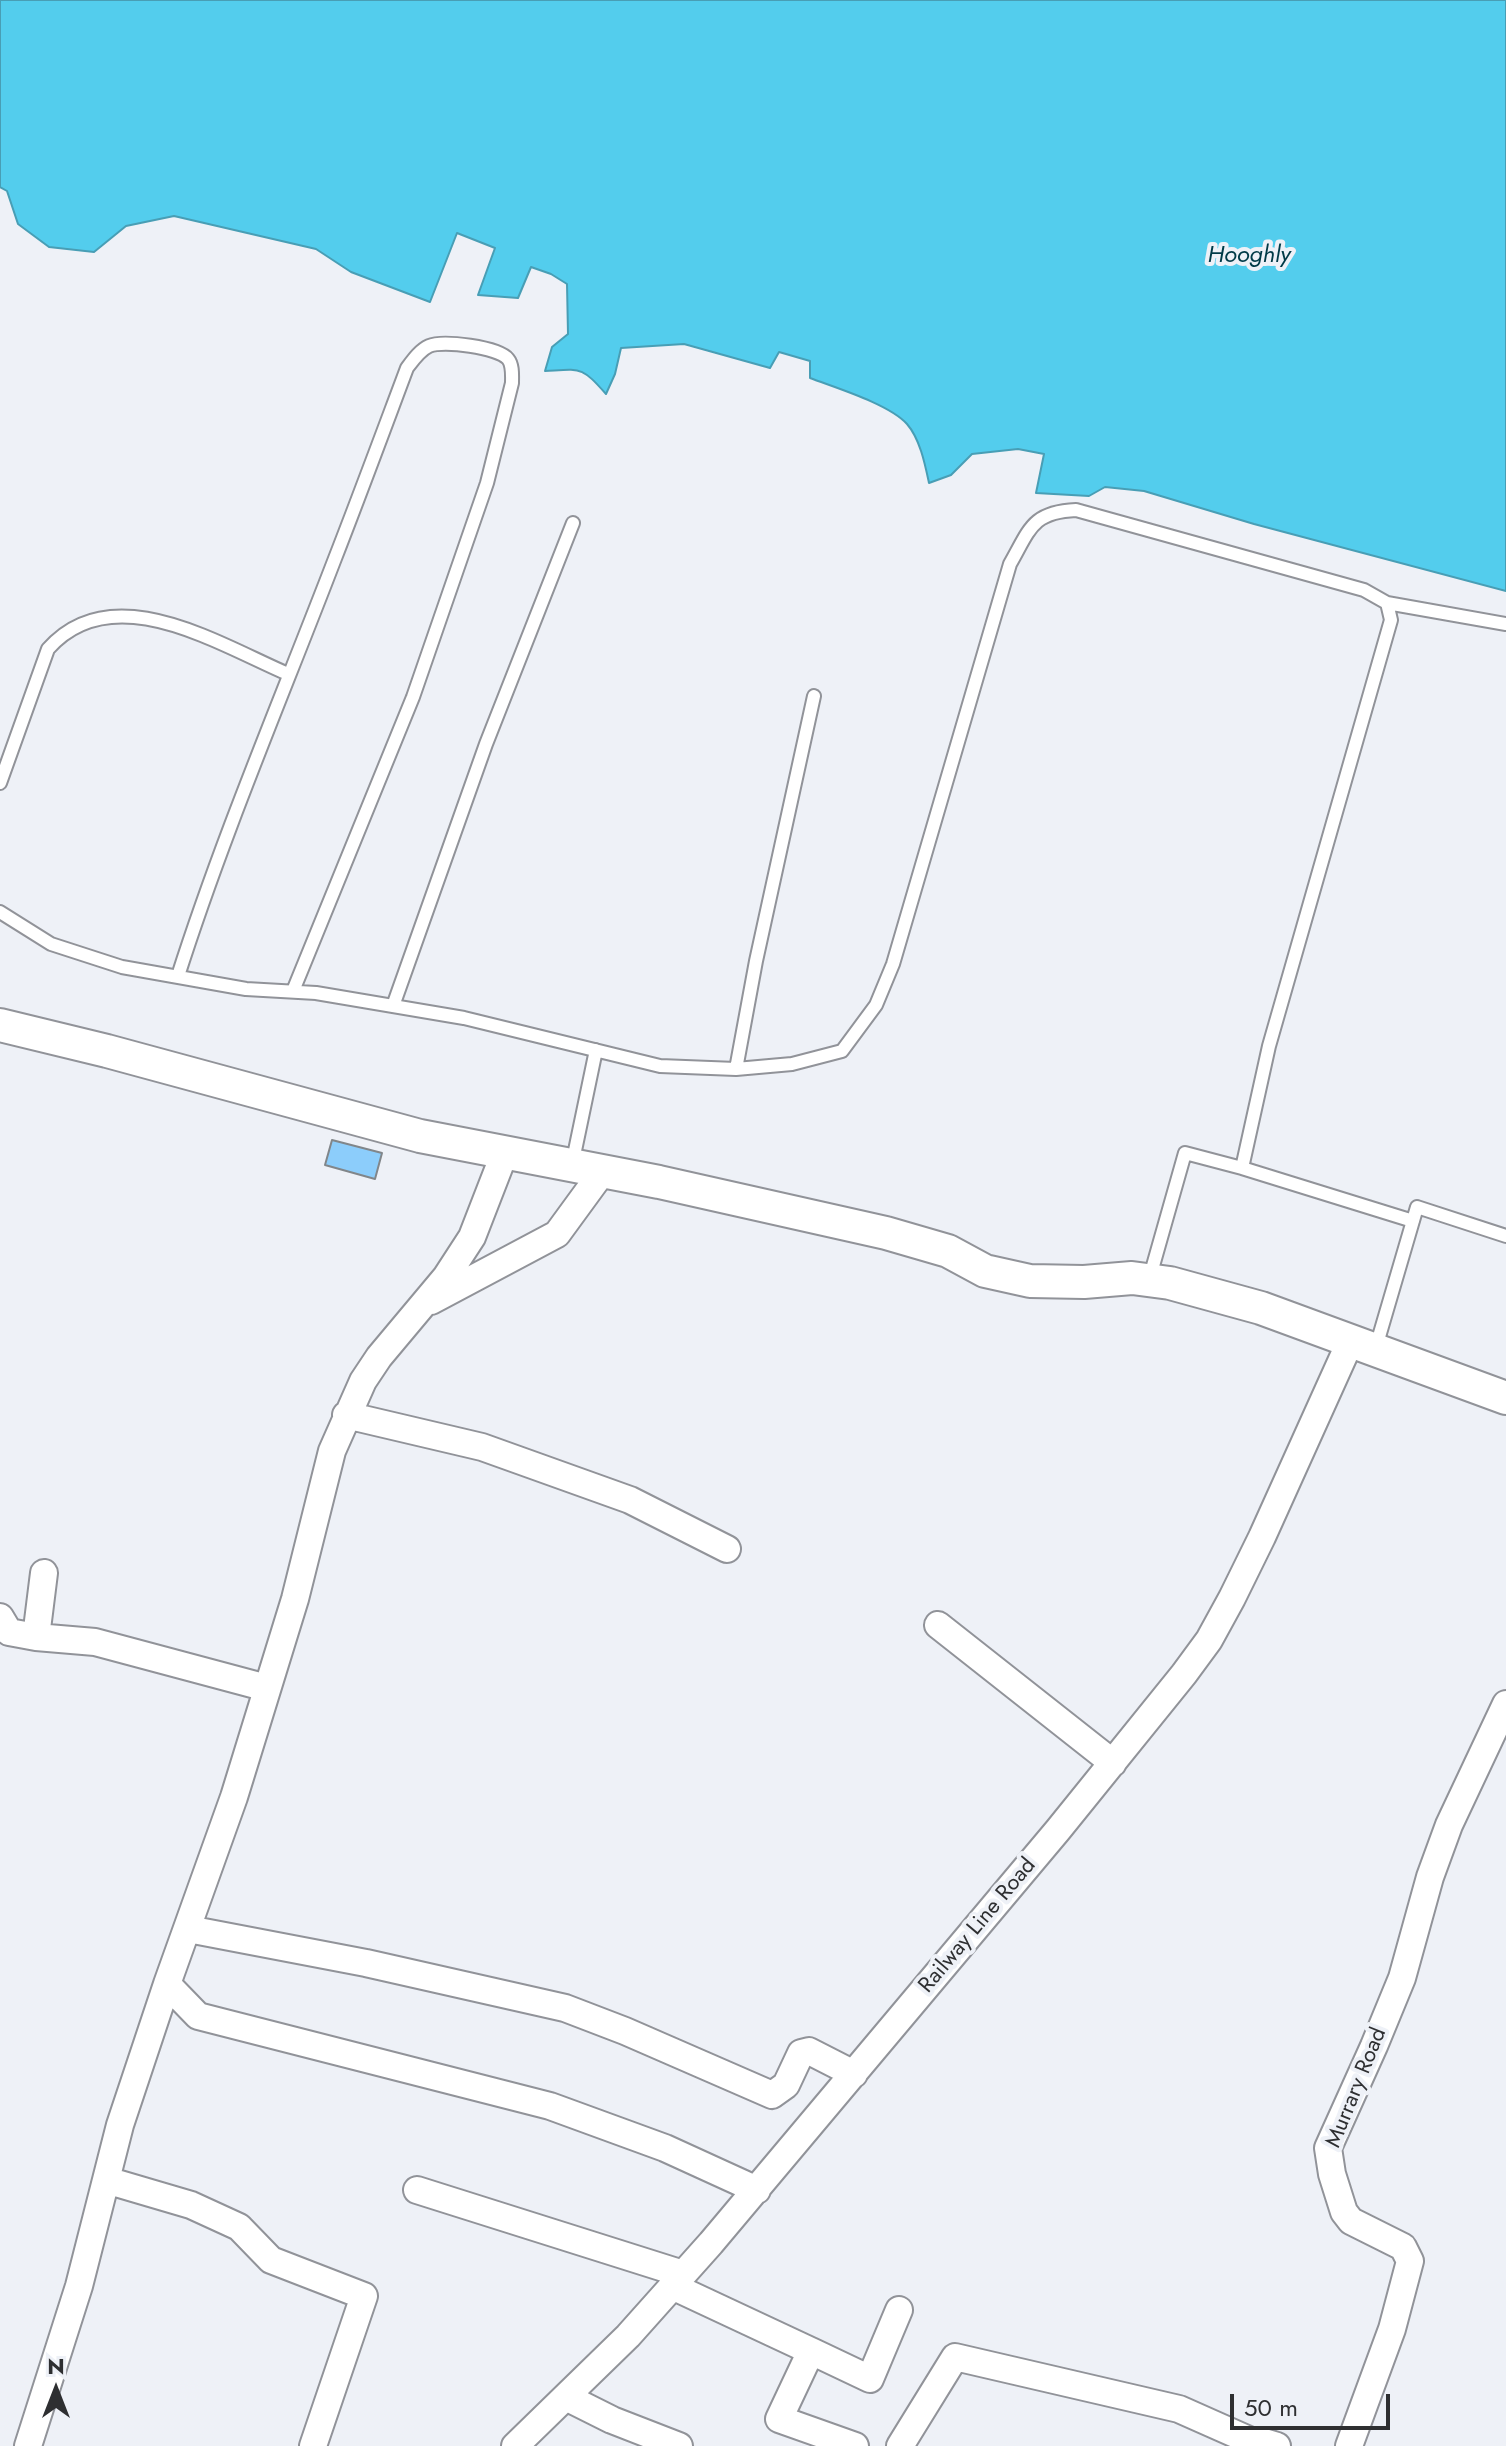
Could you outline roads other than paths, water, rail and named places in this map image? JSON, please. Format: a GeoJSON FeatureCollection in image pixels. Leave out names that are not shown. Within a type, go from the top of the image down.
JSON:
{"type":"FeatureCollection","features":[{"type":"Feature","properties":{"kind":"street"},"geometry":{"type":"LineString","coordinates":[[0,1025],[420,1136],[587,1168],[886,1233],[948,1251],[985,1271],[1030,1281],[1149,1280],[1170,1283],[1261,1308],[1506,1398]]}},
{"type":"Feature","properties":{"kind":"street"},"geometry":{"type":"LineString","coordinates":[[28,2446],[79,2286],[120,2125],[234,1797],[295,1599],[332,1451],[363,1381],[379,1357],[446,1277],[472,1237],[505,1152]]}},
{"type":"Feature","properties":{"kind":"street"},"geometry":{"type":"LineString","coordinates":[[419,1307],[557,1234],[587,1168]]}},
{"type":"Feature","properties":{"kind":"street","name":"Railway Line Road"},"geometry":{"type":"LineString","coordinates":[[515,2446],[628,2336],[757,2190],[1184,1674],[1217,1626],[1363,1346]]}},
{"type":"Feature","properties":{"kind":"street"},"geometry":{"type":"LineString","coordinates":[[346,1415],[482,1447],[630,1500],[727,1549]]}},
{"type":"Feature","properties":{"kind":"street"},"geometry":{"type":"LineString","coordinates":[[36,1637],[44,1573]]}},
{"type":"Feature","properties":{"kind":"street"},"geometry":{"type":"LineString","coordinates":[[0,1617],[9,1632],[95,1642],[267,1688]]}},
{"type":"Feature","properties":{"kind":"street"},"geometry":{"type":"LineString","coordinates":[[938,1625],[1113,1763]]}},
{"type":"Feature","properties":{"kind":"street","name":"Murrary Road"},"geometry":{"type":"LineString","coordinates":[[1353,2444],[1392,2329],[1410,2261],[1403,2247],[1351,2221],[1344,2212],[1332,2174],[1328,2148],[1402,1978],[1430,1877],[1449,1825],[1499,1733],[1506,1704]]}},
{"type":"Feature","properties":{"kind":"street"},"geometry":{"type":"LineString","coordinates":[[188,1929],[366,1963],[565,2008],[772,2095],[786,2085],[801,2053],[809,2051],[854,2074]]}},
{"type":"Feature","properties":{"kind":"street"},"geometry":{"type":"LineString","coordinates":[[167,1984],[198,2016],[550,2106],[665,2148],[757,2190]]}},
{"type":"Feature","properties":{"kind":"street"},"geometry":{"type":"LineString","coordinates":[[106,2180],[203,2211],[239,2227],[271,2260],[364,2296],[313,2446]]}},
{"type":"Feature","properties":{"kind":"street"},"geometry":{"type":"LineString","coordinates":[[417,2190],[678,2280],[870,2379],[899,2310]]}},
{"type":"Feature","properties":{"kind":"street"},"geometry":{"type":"LineString","coordinates":[[811,2351],[779,2419],[855,2446]]}},
{"type":"Feature","properties":{"kind":"street"},"geometry":{"type":"LineString","coordinates":[[900,2446],[955,2357],[1179,2409],[1257,2444]]}},
{"type":"Feature","properties":{"kind":"street"},"geometry":{"type":"LineString","coordinates":[[566,2397],[612,2420],[679,2446]]}},
{"type":"Feature","properties":{"kind":"lane"},"geometry":{"type":"LineString","coordinates":[[178,976],[202,903],[288,674],[334,563],[407,368],[428,346],[455,344],[499,352],[508,359],[512,383],[487,483],[413,697],[293,991]]}},
{"type":"Feature","properties":{"kind":"lane"},"geometry":{"type":"LineString","coordinates":[[0,912],[51,944],[122,967],[246,989],[293,991],[464,1018],[660,1066],[736,1069],[792,1064],[842,1051],[876,1005],[893,964],[1010,564],[1040,517],[1053,511],[1076,510],[1364,590],[1387,603],[1506,624]]}},
{"type":"Feature","properties":{"kind":"lane"},"geometry":{"type":"LineString","coordinates":[[393,1006],[486,744],[573,523]]}},
{"type":"Feature","properties":{"kind":"lane"},"geometry":{"type":"LineString","coordinates":[[1242,1168],[1269,1046],[1391,620],[1387,603]]}},
{"type":"Feature","properties":{"kind":"lane"},"geometry":{"type":"LineString","coordinates":[[0,783],[48,649],[62,633],[82,622],[104,616],[166,621],[288,674]]}},
{"type":"Feature","properties":{"kind":"lane"},"geometry":{"type":"LineString","coordinates":[[736,1069],[756,961],[814,696]]}},
{"type":"Feature","properties":{"kind":"lane"},"geometry":{"type":"LineString","coordinates":[[587,1168],[596,1050]]}},
{"type":"Feature","properties":{"kind":"lane"},"geometry":{"type":"LineString","coordinates":[[1149,1280],[1185,1153],[1413,1221]]}},
{"type":"Feature","properties":{"kind":"lane"},"geometry":{"type":"LineString","coordinates":[[1363,1346],[1417,1207],[1506,1236]]}},
{"type":"Feature","properties":{"kind":"water","name":"Hooghly"},"geometry":{"type":"Polygon","coordinates":[[[0,0],[1506,0],[1506,591],[1254,524],[1144,491],[1105,487],[1089,496],[1036,493],[1044,454],[1018,449],[972,454],[951,475],[929,483],[915,437],[899,417],[862,397],[810,378],[810,361],[779,352],[770,368],[684,344],[621,348],[606,394],[580,371],[545,371],[552,347],[568,334],[567,284],[531,267],[518,298],[478,295],[495,248],[457,233],[430,302],[351,272],[316,249],[174,216],[126,226],[94,252],[49,247],[18,224],[7,191],[0,187],[0,0]]]}}]}
